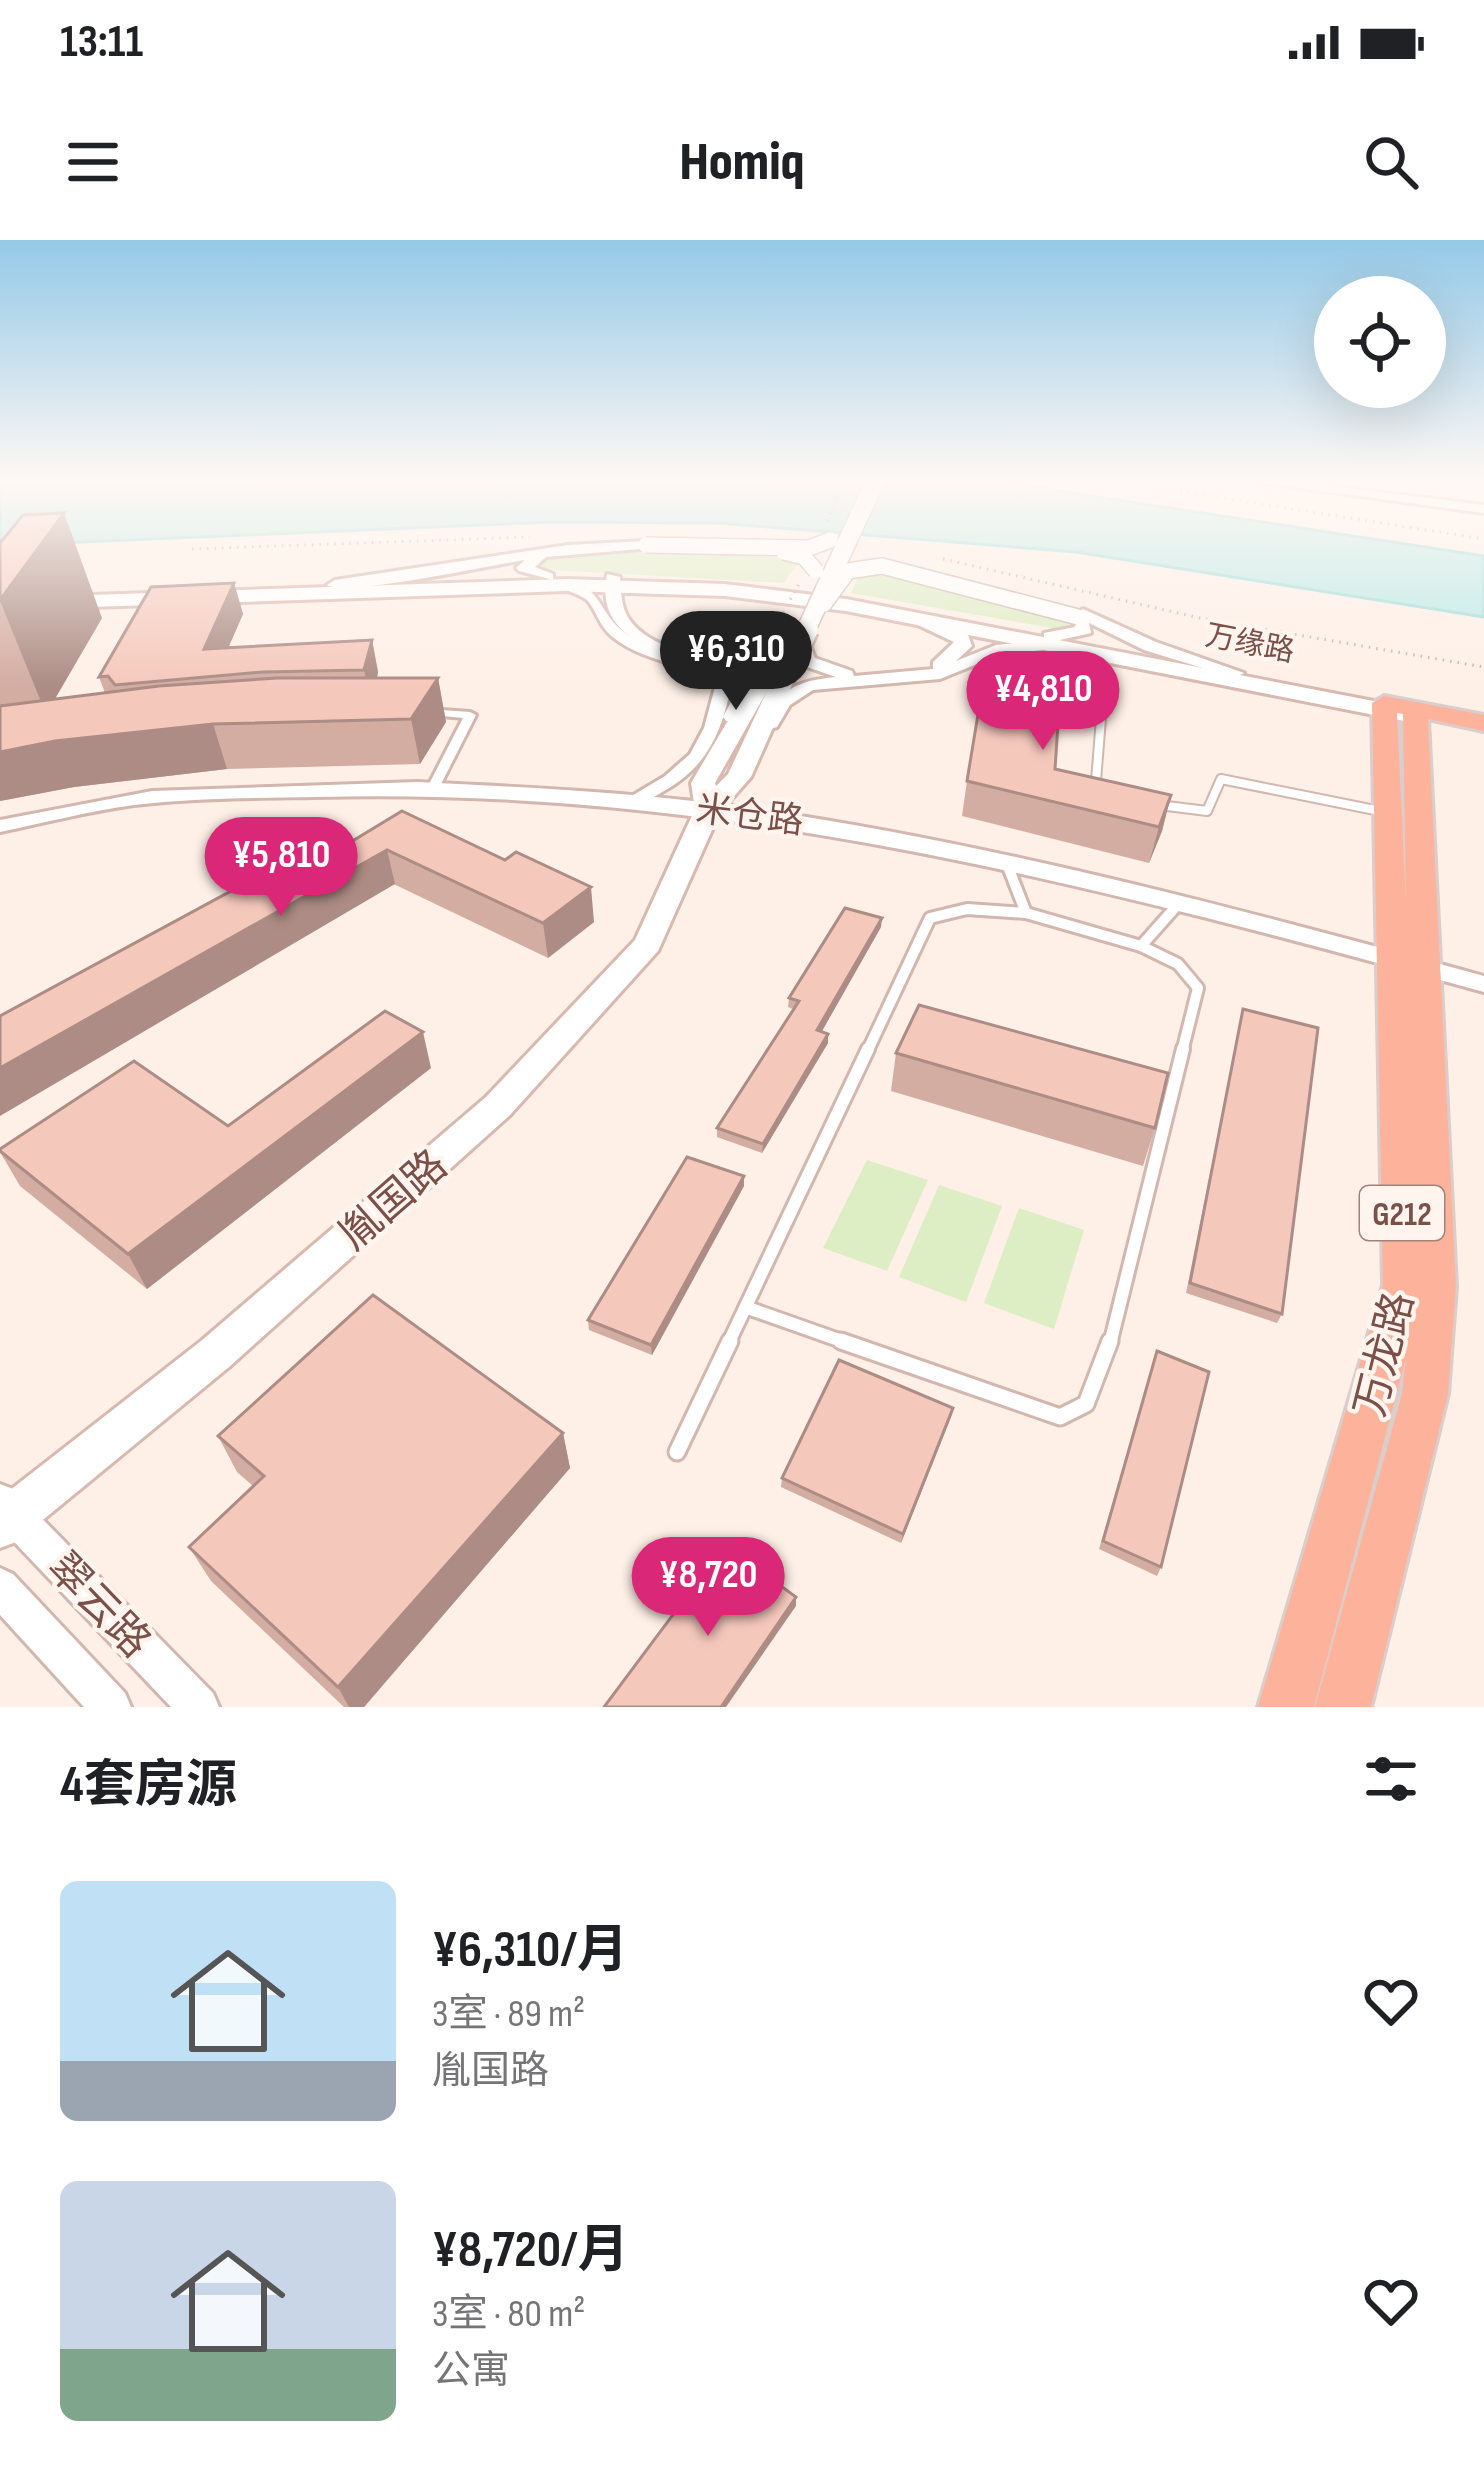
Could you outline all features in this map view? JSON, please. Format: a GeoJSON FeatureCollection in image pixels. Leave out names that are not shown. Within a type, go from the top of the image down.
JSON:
{"type":"FeatureCollection","features":[{"type":"Feature","properties":{"kind":"highway","name":"万缘路"},"geometry":{"type":"LineString","coordinates":[[1400,710],[1484,726]]}},
{"type":"Feature","properties":{"kind":"highway","name":"万龙路"},"geometry":{"type":"LineString","coordinates":[[1286,1707],[1404,1285],[1409,963],[1388,813],[1400,710]]}},
{"type":"Feature","properties":{"kind":"highway","name":"万龙路"},"geometry":{"type":"LineString","coordinates":[[1343,1707],[1425,1394],[1435,1287],[1409,963],[1400,710]]}},
{"type":"Feature","properties":{"kind":"main road"},"geometry":{"type":"LineString","coordinates":[[785,641],[811,570],[829,550]]}},
{"type":"Feature","properties":{"kind":"main road"},"geometry":{"type":"LineString","coordinates":[[785,641],[833,550]]}},
{"type":"Feature","properties":{"kind":"main road","name":"万缘路"},"geometry":{"type":"LineString","coordinates":[[0,601],[157,601],[557,581]]}},
{"type":"Feature","properties":{"kind":"main road","name":"万缘路"},"geometry":{"type":"LineString","coordinates":[[621,581],[846,605],[1235,673],[1400,710]]}},
{"type":"Feature","properties":{"kind":"main road","name":"万缘路"},"geometry":{"type":"LineString","coordinates":[[157,601],[335,585],[727,582],[853,597],[1106,656],[1400,710]]}},
{"type":"Feature","properties":{"kind":"main road","name":"胤国路"},"geometry":{"type":"LineString","coordinates":[[705,796],[739,777],[785,641]]}},
{"type":"Feature","properties":{"kind":"main road","name":"胤国路"},"geometry":{"type":"LineString","coordinates":[[5,1514],[215,1354],[498,1106],[648,944],[705,796],[785,641]]}},
{"type":"Feature","properties":{"kind":"street"},"geometry":{"type":"LineString","coordinates":[[335,585],[452,571],[553,550]]}},
{"type":"Feature","properties":{"kind":"street"},"geometry":{"type":"LineString","coordinates":[[577,550],[554,552],[526,562],[524,568],[592,597],[599,618],[615,634],[641,649],[714,676],[723,686],[698,761],[677,779],[634,800]]}},
{"type":"Feature","properties":{"kind":"street"},"geometry":{"type":"LineString","coordinates":[[749,550],[803,557],[811,570]]}},
{"type":"Feature","properties":{"kind":"street"},"geometry":{"type":"LineString","coordinates":[[856,550],[886,563],[973,580],[1235,673]]}},
{"type":"Feature","properties":{"kind":"street"},"geometry":{"type":"LineString","coordinates":[[621,581],[624,605],[634,622],[674,647],[715,659],[742,660],[785,641],[838,579],[859,568],[883,566],[941,578],[1080,616]]}},
{"type":"Feature","properties":{"kind":"street"},"geometry":{"type":"LineString","coordinates":[[621,581],[611,604],[626,627],[670,652],[726,668],[747,688],[705,796]]}},
{"type":"Feature","properties":{"kind":"street"},"geometry":{"type":"LineString","coordinates":[[739,777],[783,702],[808,685],[940,674],[996,650],[1084,630],[1080,616]]}},
{"type":"Feature","properties":{"kind":"street"},"geometry":{"type":"LineString","coordinates":[[785,641],[823,670],[850,676],[899,675],[933,669],[956,657],[964,646],[955,634],[924,622]]}},
{"type":"Feature","properties":{"kind":"street"},"geometry":{"type":"LineString","coordinates":[[405,710],[470,715],[433,788]]}},
{"type":"Feature","properties":{"kind":"street","name":"米仓路"},"geometry":{"type":"LineString","coordinates":[[0,826],[118,801],[314,789],[433,788],[634,800],[705,796],[1180,902],[1484,984]]}},
{"type":"Feature","properties":{"kind":"street","name":"翠云路"},"geometry":{"type":"LineString","coordinates":[[5,1514],[200,1707]]}},
{"type":"Feature","properties":{"kind":"street","name":"翠云路"},"geometry":{"type":"LineString","coordinates":[[0,1587],[112,1707]]}},
{"type":"Feature","properties":{"kind":"lane"},"geometry":{"type":"LineString","coordinates":[[1106,656],[1096,782],[1102,791],[1120,796]]}},
{"type":"Feature","properties":{"kind":"lane"},"geometry":{"type":"LineString","coordinates":[[1138,800],[1207,811],[1221,778],[1388,813]]}},
{"type":"Feature","properties":{"kind":"lane"},"geometry":{"type":"LineString","coordinates":[[1006,861],[1026,913]]}},
{"type":"Feature","properties":{"kind":"lane"},"geometry":{"type":"LineString","coordinates":[[1141,946],[1180,902]]}},
{"type":"Feature","properties":{"kind":"lane"},"geometry":{"type":"LineString","coordinates":[[677,1452],[930,918],[967,908],[1026,913],[1141,946],[1178,964],[1198,988],[1107,1354],[1086,1404],[1060,1417],[748,1308]]}},
{"type":"Feature","properties":{"kind":"path"},"geometry":{"type":"LineString","coordinates":[[785,641],[811,570]]}},
{"type":"Feature","properties":{"kind":"green space"},"geometry":{"type":"Polygon","coordinates":[[[613,550],[709,550],[801,560],[784,583],[534,569],[539,557],[613,550]]]}},
{"type":"Feature","properties":{"kind":"green space"},"geometry":{"type":"Polygon","coordinates":[[[881,571],[1069,620],[1070,626],[1058,629],[851,593],[860,573],[881,571]]]}},
{"type":"Feature","properties":{"kind":"green space"},"geometry":{"type":"Polygon","coordinates":[[[867,1160],[928,1180],[887,1271],[823,1248],[867,1160]]]}},
{"type":"Feature","properties":{"kind":"green space"},"geometry":{"type":"Polygon","coordinates":[[[939,1185],[1002,1206],[966,1302],[899,1277],[939,1185]]]}},
{"type":"Feature","properties":{"kind":"green space"},"geometry":{"type":"Polygon","coordinates":[[[1019,1208],[1084,1230],[1054,1329],[984,1303],[1019,1208]]]}},
{"type":"Feature","properties":{"kind":"water"},"geometry":{"type":"Polygon","coordinates":[[[1057,550],[1448,550],[1484,556],[1484,617],[1057,550]]]}},
{"type":"Feature","properties":{"kind":"building"},"geometry":{"type":"Polygon","coordinates":[[[0,550],[36,550],[0,600],[0,550]]]}},
{"type":"Feature","properties":{"kind":"building"},"geometry":{"type":"Polygon","coordinates":[[[234,583],[204,649],[372,640],[364,670],[263,672],[115,685],[108,676],[99,677],[151,587],[234,583]]]}},
{"type":"Feature","properties":{"kind":"building"},"geometry":{"type":"Polygon","coordinates":[[[985,672],[1061,679],[1055,769],[1171,795],[1159,827],[967,781],[985,672]]]}},
{"type":"Feature","properties":{"kind":"building"},"geometry":{"type":"Polygon","coordinates":[[[277,678],[438,678],[411,719],[213,724],[55,741],[0,752],[0,706],[159,686],[277,678]]]}},
{"type":"Feature","properties":{"kind":"building"},"geometry":{"type":"Polygon","coordinates":[[[402,811],[505,860],[516,852],[591,887],[543,923],[387,850],[0,1068],[0,1016],[316,845],[331,854],[402,811]]]}},
{"type":"Feature","properties":{"kind":"building"},"geometry":{"type":"Polygon","coordinates":[[[845,908],[882,918],[817,1030],[828,1034],[763,1144],[717,1128],[799,1001],[789,998],[845,908]]]}},
{"type":"Feature","properties":{"kind":"building"},"geometry":{"type":"Polygon","coordinates":[[[919,1005],[1168,1073],[1155,1128],[896,1053],[919,1005]]]}},
{"type":"Feature","properties":{"kind":"building"},"geometry":{"type":"Polygon","coordinates":[[[1243,1009],[1318,1028],[1282,1314],[1190,1283],[1243,1009]]]}},
{"type":"Feature","properties":{"kind":"building"},"geometry":{"type":"Polygon","coordinates":[[[385,1011],[423,1032],[128,1254],[0,1151],[134,1061],[228,1126],[385,1011]]]}},
{"type":"Feature","properties":{"kind":"building"},"geometry":{"type":"Polygon","coordinates":[[[687,1157],[744,1176],[651,1345],[588,1320],[687,1157]]]}},
{"type":"Feature","properties":{"kind":"building"},"geometry":{"type":"Polygon","coordinates":[[[373,1295],[563,1433],[338,1687],[189,1547],[264,1476],[218,1436],[373,1295]]]}},
{"type":"Feature","properties":{"kind":"building"},"geometry":{"type":"Polygon","coordinates":[[[1157,1351],[1209,1372],[1161,1567],[1103,1541],[1157,1351]]]}},
{"type":"Feature","properties":{"kind":"building"},"geometry":{"type":"Polygon","coordinates":[[[839,1360],[953,1408],[903,1534],[782,1478],[839,1360]]]}},
{"type":"Feature","properties":{"kind":"building"},"geometry":{"type":"Polygon","coordinates":[[[725,1545],[796,1597],[721,1707],[604,1707],[725,1545]]]}}]}
